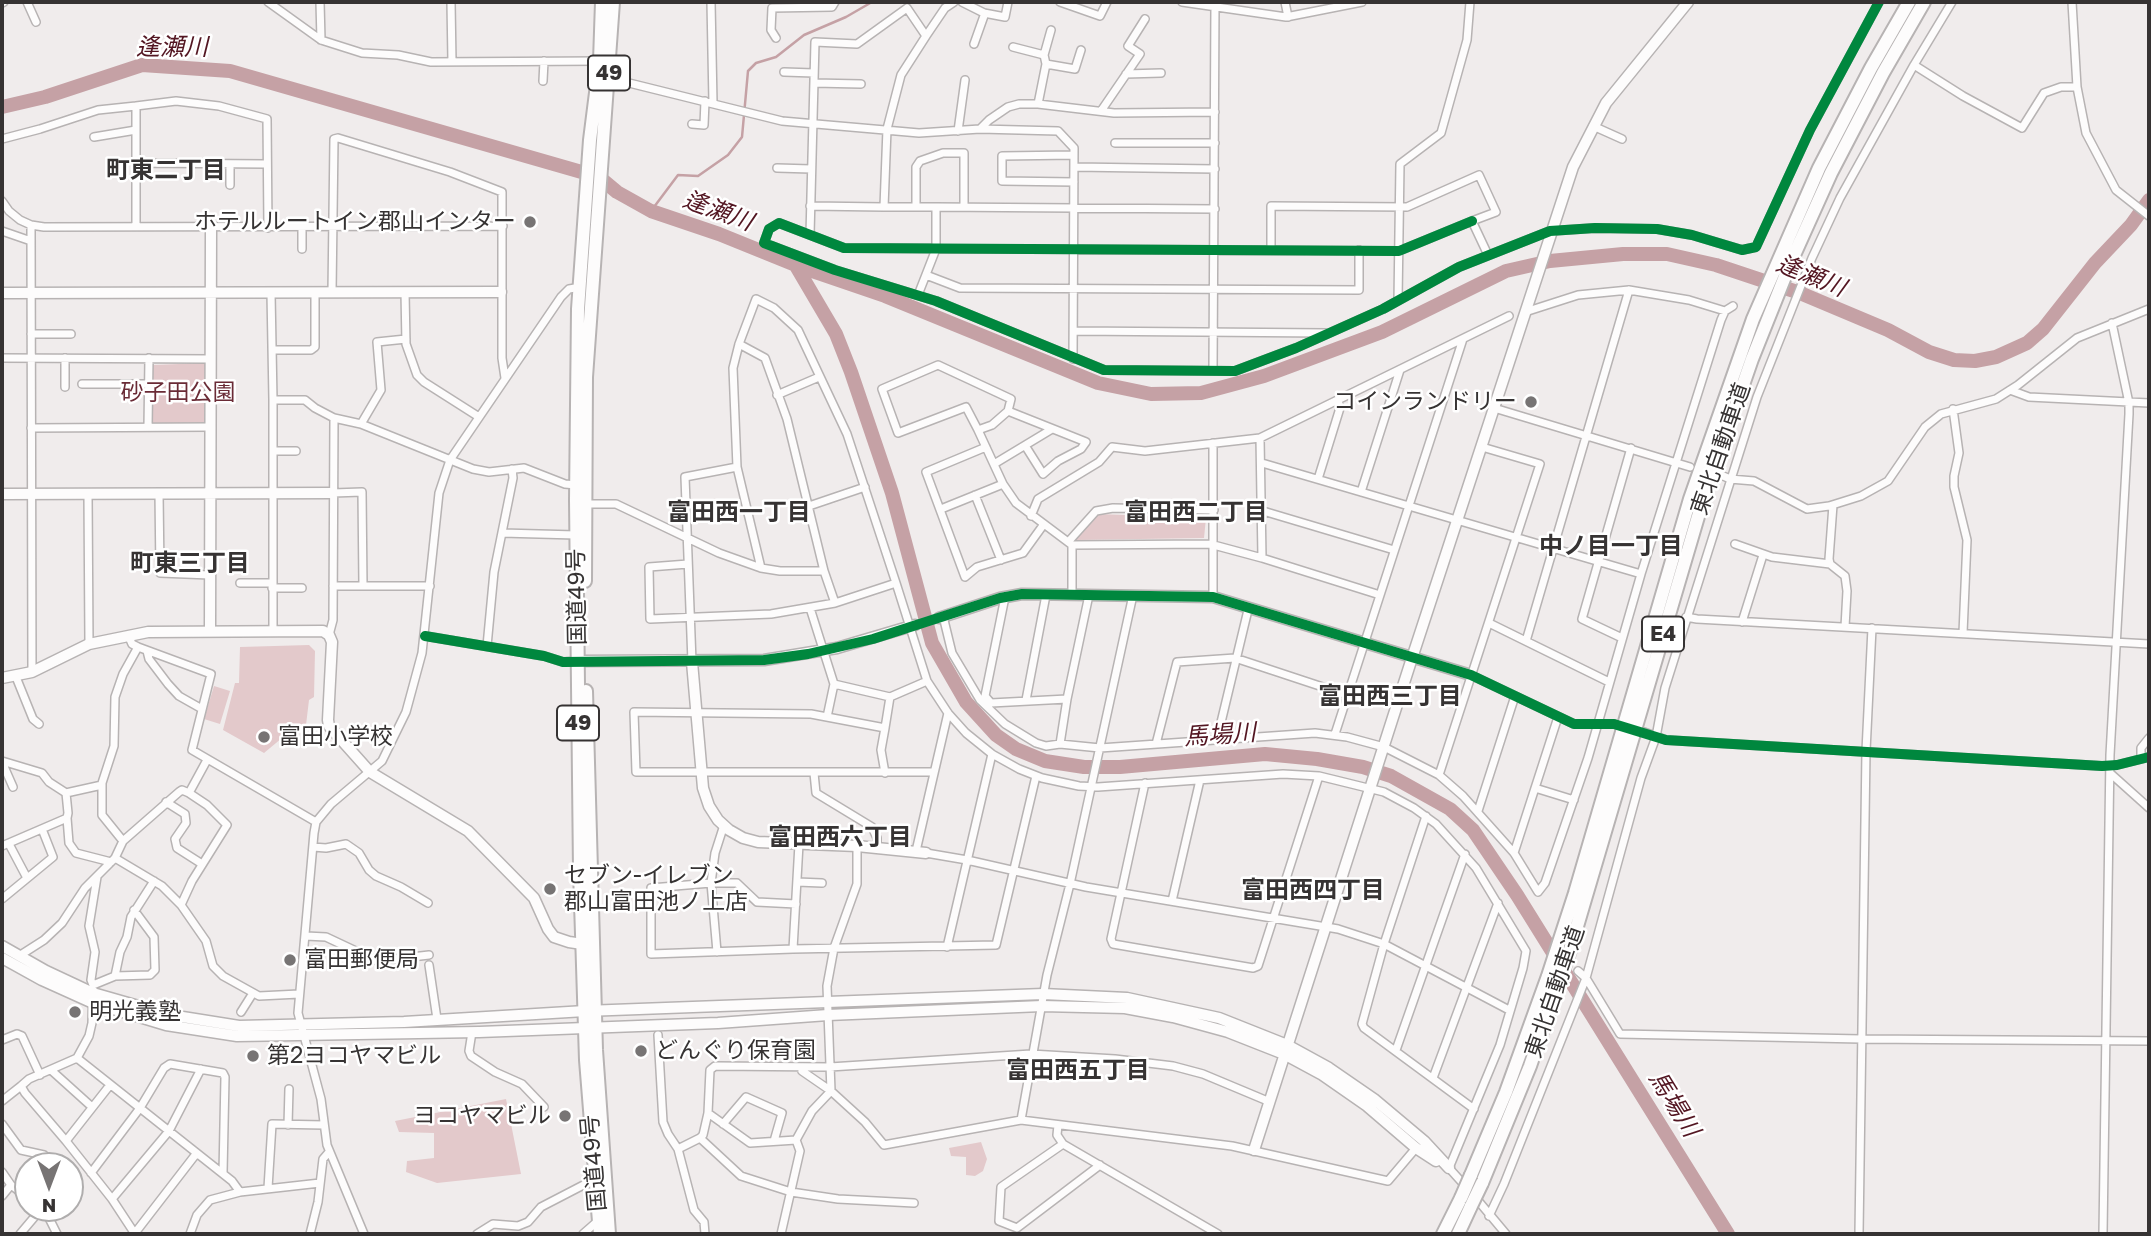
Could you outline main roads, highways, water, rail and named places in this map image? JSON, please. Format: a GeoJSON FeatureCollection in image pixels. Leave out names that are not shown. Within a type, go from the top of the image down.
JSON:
{"type":"FeatureCollection","features":[{"type":"Feature","properties":{"kind":"highway","name":"国道49号"},"geometry":{"type":"LineString","coordinates":[[602,2],[596,142],[598,218],[586,287],[576,535],[582,662],[591,1026],[609,1234]]}},
{"type":"Feature","properties":{"kind":"highway","name":"国道49号"},"geometry":{"type":"LineString","coordinates":[[582,662],[585,212],[608,78],[613,2]]}},
{"type":"Feature","properties":{"kind":"highway","name":"東北自動車道"},"geometry":{"type":"LineString","coordinates":[[1476,1179],[1561,935],[1690,499],[1819,168],[1909,2]]}},
{"type":"Feature","properties":{"kind":"highway","name":"東北自動車道"},"geometry":{"type":"LineString","coordinates":[[1784,262],[1862,111],[1924,2]]}},
{"type":"Feature","properties":{"kind":"highway","name":"東北自動車道"},"geometry":{"type":"LineString","coordinates":[[1458,1234],[1466,1202],[1476,1179],[1518,1096],[1570,950],[1702,503],[1759,321]]}},
{"type":"Feature","properties":{"kind":"highway","name":"国道49号"},"geometry":{"type":"LineString","coordinates":[[591,1026],[586,1060],[600,1234]]}},
{"type":"Feature","properties":{"kind":"highway","name":"東北自動車道"},"geometry":{"type":"LineString","coordinates":[[1443,1234],[1466,1202]]}},
{"type":"Feature","properties":{"kind":"waterway"},"geometry":{"type":"LineString","coordinates":[[651,211],[678,175],[698,176],[728,155],[742,137],[748,71],[756,63],[776,57],[804,35],[846,17],[872,2]]}},
{"type":"Feature","properties":{"kind":"waterway","name":"逢瀬川"},"geometry":{"type":"LineString","coordinates":[[2,107],[45,97],[142,65],[230,71],[599,177],[617,192],[651,211],[885,296],[1098,383],[1151,394],[1201,393],[1264,376],[1382,332],[1506,271],[1550,261],[1623,254],[1667,254],[1716,265],[1800,293],[1888,330],[1929,352],[1954,360],[1975,361],[1996,357],[2027,343],[2043,329],[2149,200]]}},
{"type":"Feature","properties":{"kind":"waterway","name":"馬場川"},"geometry":{"type":"LineString","coordinates":[[796,266],[836,334],[851,372],[892,493],[932,643],[966,702],[996,735],[1016,749],[1045,761],[1084,767],[1120,767],[1265,754],[1317,759],[1363,767],[1391,776],[1450,809],[1473,830],[1517,895],[1728,1234]]}},
{"type":"Feature","properties":{"kind":"place","name":"ホテルルートイン郡山インター"},"geometry":{"type":"Point","coordinates":[530,222]}},
{"type":"Feature","properties":{"kind":"place","name":"コインランドリー"},"geometry":{"type":"Point","coordinates":[1531,402]}},
{"type":"Feature","properties":{"kind":"place","name":"富田小学校"},"geometry":{"type":"Point","coordinates":[264,737]}},
{"type":"Feature","properties":{"kind":"place","name":"セブン-イレブン 郡山富田池ノ上店"},"geometry":{"type":"Point","coordinates":[550,889]}},
{"type":"Feature","properties":{"kind":"place","name":"富田郵便局"},"geometry":{"type":"Point","coordinates":[290,960]}},
{"type":"Feature","properties":{"kind":"place","name":"明光義塾"},"geometry":{"type":"Point","coordinates":[75,1012]}},
{"type":"Feature","properties":{"kind":"place","name":"どんぐり保育園"},"geometry":{"type":"Point","coordinates":[641,1051]}},
{"type":"Feature","properties":{"kind":"place","name":"第2ヨコヤマビル"},"geometry":{"type":"Point","coordinates":[253,1056]}},
{"type":"Feature","properties":{"kind":"place","name":"ヨコヤマビル"},"geometry":{"type":"Point","coordinates":[565,1116]}},
{"type":"Feature","properties":{"kind":"district","name":"町東二丁目"},"geometry":{"type":"Point","coordinates":[166,170]}},
{"type":"Feature","properties":{"kind":"district","name":"富田西一丁目"},"geometry":{"type":"Point","coordinates":[739,512]}},
{"type":"Feature","properties":{"kind":"district","name":"富田西二丁目"},"geometry":{"type":"Point","coordinates":[1196,512]}},
{"type":"Feature","properties":{"kind":"district","name":"中ノ目一丁目"},"geometry":{"type":"Point","coordinates":[1611,546]}},
{"type":"Feature","properties":{"kind":"district","name":"町東三丁目"},"geometry":{"type":"Point","coordinates":[190,563]}},
{"type":"Feature","properties":{"kind":"district","name":"富田西三丁目"},"geometry":{"type":"Point","coordinates":[1390,696]}},
{"type":"Feature","properties":{"kind":"district","name":"富田西六丁目"},"geometry":{"type":"Point","coordinates":[840,837]}},
{"type":"Feature","properties":{"kind":"district","name":"富田西四丁目"},"geometry":{"type":"Point","coordinates":[1313,890]}},
{"type":"Feature","properties":{"kind":"district","name":"富田西五丁目"},"geometry":{"type":"Point","coordinates":[1078,1070]}},
{"type":"Feature","properties":{"kind":"park label","name":"砂子田公園"},"geometry":{"type":"Point","coordinates":[178,393]}}]}
